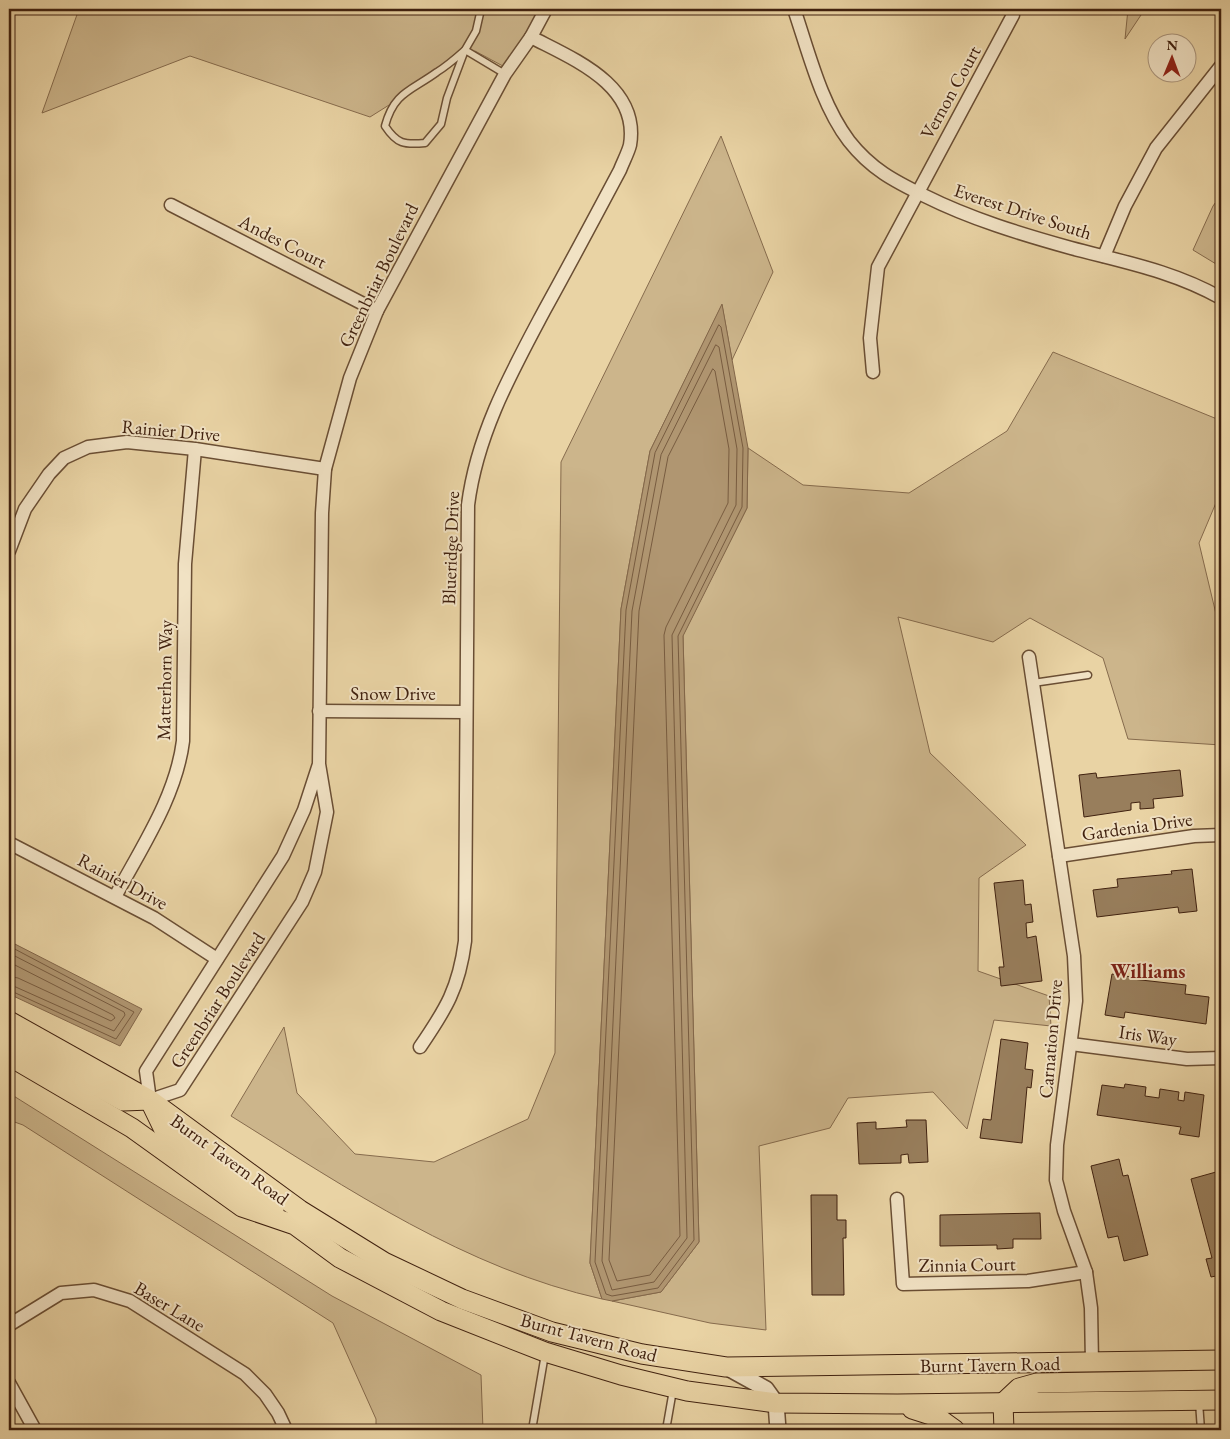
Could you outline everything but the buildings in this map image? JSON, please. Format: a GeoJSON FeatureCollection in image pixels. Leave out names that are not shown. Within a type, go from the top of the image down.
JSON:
{"type":"FeatureCollection","features":[{"type":"Feature","properties":{"kind":"main road","name":"Burnt Tavern Road"},"geometry":{"type":"LineString","coordinates":[[9,1021],[150,1100],[300,1210],[384,1262],[462,1300],[552,1332],[642,1354],[726,1367],[1221,1360]]}},
{"type":"Feature","properties":{"kind":"main road"},"geometry":{"type":"LineString","coordinates":[[9,1038],[123,1101],[150,1100],[166,1134],[295,1225]]}},
{"type":"Feature","properties":{"kind":"main road","name":"Burnt Tavern Road"},"geometry":{"type":"LineString","coordinates":[[9,1056],[132,1128],[242,1207],[295,1225],[340,1258],[440,1311],[545,1352],[673,1389],[776,1403],[896,1404],[1221,1400]]}},
{"type":"Feature","properties":{"kind":"main road"},"geometry":{"type":"LineString","coordinates":[[1004,1430],[1003,1403],[1019,1388],[1038,1383],[1221,1380]]}},
{"type":"Feature","properties":{"kind":"main road"},"geometry":{"type":"LineString","coordinates":[[896,1404],[937,1417],[956,1430]]}},
{"type":"Feature","properties":{"kind":"street","name":"Greenbriar Boulevard"},"geometry":{"type":"LineString","coordinates":[[319,764],[304,810],[284,856],[146,1071],[150,1100],[180,1090],[302,902],[315,872],[327,812],[319,764],[322,513],[325,469],[350,378],[378,311],[505,74],[531,37],[546,9]]}},
{"type":"Feature","properties":{"kind":"street","name":"Everest Drive South"},"geometry":{"type":"LineString","coordinates":[[794,9],[832,115],[849,141],[874,169],[958,213],[1104,256],[1151,267],[1198,285],[1221,298]]}},
{"type":"Feature","properties":{"kind":"street","name":"Vernon Court"},"geometry":{"type":"LineString","coordinates":[[873,372],[870,338],[878,267],[916,192],[984,72],[1013,15],[1013,9]]}},
{"type":"Feature","properties":{"kind":"street","name":"Blueridge Drive"},"geometry":{"type":"LineString","coordinates":[[420,1048],[444,1012],[461,970],[465,941],[468,505],[479,454],[500,393],[620,170],[630,146],[629,115],[612,86],[592,69],[531,37]]}},
{"type":"Feature","properties":{"kind":"street"},"geometry":{"type":"LineString","coordinates":[[1104,256],[1125,206],[1156,148],[1221,66]]}},
{"type":"Feature","properties":{"kind":"street","name":"Andes Court"},"geometry":{"type":"LineString","coordinates":[[171,206],[378,311]]}},
{"type":"Feature","properties":{"kind":"street","name":"Rainier Drive"},"geometry":{"type":"LineString","coordinates":[[9,551],[25,509],[49,474],[64,458],[88,447],[127,442],[195,449],[325,469]]}},
{"type":"Feature","properties":{"kind":"street","name":"Matterhorn Way"},"geometry":{"type":"LineString","coordinates":[[115,897],[162,810],[180,766],[183,741],[186,539],[195,449]]}},
{"type":"Feature","properties":{"kind":"street","name":"Carnation Drive"},"geometry":{"type":"LineString","coordinates":[[1029,658],[1074,956],[1076,1001],[1057,1145],[1056,1180],[1064,1211],[1086,1272],[1091,1308],[1092,1362]]}},
{"type":"Feature","properties":{"kind":"street","name":"Snow Drive"},"geometry":{"type":"LineString","coordinates":[[319,711],[466,712]]}},
{"type":"Feature","properties":{"kind":"street","name":"Gardenia Drive"},"geometry":{"type":"LineString","coordinates":[[1059,856],[1194,836],[1221,835]]}},
{"type":"Feature","properties":{"kind":"street","name":"Rainier Drive"},"geometry":{"type":"LineString","coordinates":[[9,842],[154,918],[217,959]]}},
{"type":"Feature","properties":{"kind":"street","name":"Iris Way"},"geometry":{"type":"LineString","coordinates":[[1070,1044],[1186,1059],[1221,1058]]}},
{"type":"Feature","properties":{"kind":"street","name":"Zinnia Court"},"geometry":{"type":"LineString","coordinates":[[897,1199],[903,1284],[1028,1281],[1086,1272]]}},
{"type":"Feature","properties":{"kind":"street","name":"Baser Lane"},"geometry":{"type":"LineString","coordinates":[[9,1325],[61,1293],[94,1290],[130,1301],[245,1374],[265,1394],[278,1413],[286,1430]]}},
{"type":"Feature","properties":{"kind":"street"},"geometry":{"type":"LineString","coordinates":[[726,1367],[745,1375],[766,1389],[776,1403],[778,1430]]}},
{"type":"Feature","properties":{"kind":"street"},"geometry":{"type":"LineString","coordinates":[[9,1383],[35,1430]]}},
{"type":"Feature","properties":{"kind":"lane"},"geometry":{"type":"LineString","coordinates":[[465,50],[436,73],[398,97],[389,109],[385,126],[393,139],[408,145],[425,143],[441,124],[447,98],[465,50],[476,31],[481,9]]}},
{"type":"Feature","properties":{"kind":"lane"},"geometry":{"type":"LineString","coordinates":[[465,50],[505,74]]}},
{"type":"Feature","properties":{"kind":"lane"},"geometry":{"type":"LineString","coordinates":[[1033,683],[1088,675]]}},
{"type":"Feature","properties":{"kind":"lane"},"geometry":{"type":"LineString","coordinates":[[532,1430],[545,1352]]}},
{"type":"Feature","properties":{"kind":"lane"},"geometry":{"type":"LineString","coordinates":[[666,1430],[673,1389]]}},
{"type":"Feature","properties":{"kind":"lane"},"geometry":{"type":"LineString","coordinates":[[1199,1400],[1201,1430]]}},
{"type":"Feature","properties":{"kind":"shaded area"},"geometry":{"type":"Polygon","coordinates":[[[79,9],[548,9],[514,72],[475,51],[370,117],[190,56],[42,113],[79,9]]]}},
{"type":"Feature","properties":{"kind":"shaded area"},"geometry":{"type":"Polygon","coordinates":[[[1128,9],[1145,9],[1125,39],[1128,9]]]}},
{"type":"Feature","properties":{"kind":"shaded area"},"geometry":{"type":"Polygon","coordinates":[[[721,136],[773,272],[732,360],[722,305],[650,451],[621,609],[590,1263],[602,1299],[552,1286],[503,1268],[409,1224],[231,1116],[284,1027],[297,1093],[355,1154],[434,1162],[528,1119],[555,1053],[561,462],[721,136]]]}},
{"type":"Feature","properties":{"kind":"shaded area"},"geometry":{"type":"Polygon","coordinates":[[[1221,195],[1221,267],[1193,250],[1213,206],[1221,195]]]}},
{"type":"Feature","properties":{"kind":"shaded area"},"geometry":{"type":"Polygon","coordinates":[[[1053,352],[1217,419],[1221,425],[1221,491],[1199,543],[1216,614],[1221,619],[1221,745],[1128,739],[1103,658],[1030,618],[993,642],[898,617],[930,753],[1026,845],[979,878],[978,971],[1049,996],[1051,1026],[994,1020],[967,1129],[933,1092],[848,1098],[830,1128],[759,1146],[766,1330],[710,1323],[612,1301],[661,1292],[699,1242],[683,635],[747,508],[748,448],[803,485],[909,493],[1007,431],[1053,352]]]}},
{"type":"Feature","properties":{"kind":"shaded area"},"geometry":{"type":"Polygon","coordinates":[[[9,1093],[332,1296],[481,1375],[483,1430],[376,1430],[376,1419],[333,1323],[23,1125],[9,1120],[9,1093]]]}},
{"type":"Feature","properties":{"kind":"water"},"geometry":{"type":"Polygon","coordinates":[[[722,304],[748,448],[747,508],[683,636],[699,1242],[661,1292],[612,1301],[602,1299],[590,1263],[621,609],[650,451],[722,304]]]}},
{"type":"Feature","properties":{"kind":"water"},"geometry":{"type":"Polygon","coordinates":[[[9,941],[142,1009],[120,1046],[9,994],[9,941]]]}},
{"type":"Feature","properties":{"kind":"district","name":"Williams"},"geometry":{"type":"Point","coordinates":[1148,971]}}]}
